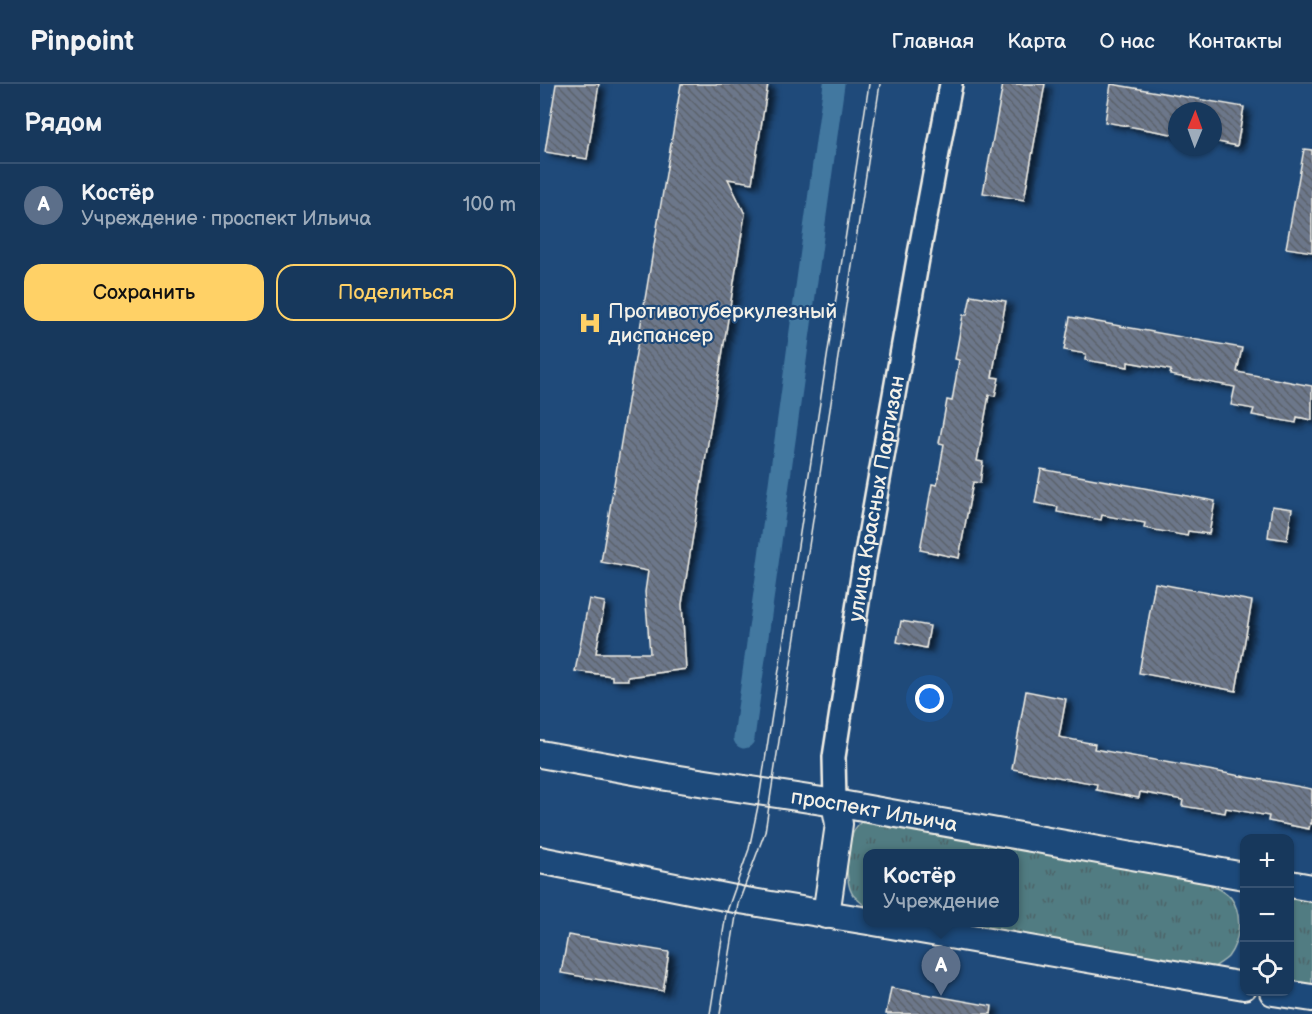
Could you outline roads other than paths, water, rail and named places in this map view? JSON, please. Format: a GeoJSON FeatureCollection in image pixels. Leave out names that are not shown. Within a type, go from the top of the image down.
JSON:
{"type":"FeatureCollection","features":[{"type":"Feature","properties":{"kind":"street","name":"улица Красных Партизан"},"geometry":{"type":"LineString","coordinates":[[826,915],[839,824],[833,780],[834,757],[863,570],[926,211],[951,84]]}},
{"type":"Feature","properties":{"kind":"street","name":"проспект Ильича"},"geometry":{"type":"LineString","coordinates":[[540,754],[667,777],[835,803],[1240,875]]}},
{"type":"Feature","properties":{"kind":"street"},"geometry":{"type":"LineString","coordinates":[[540,860],[863,920]]}},
{"type":"Feature","properties":{"kind":"street"},"geometry":{"type":"LineString","coordinates":[[1294,885],[1312,888]]}},
{"type":"Feature","properties":{"kind":"street"},"geometry":{"type":"LineString","coordinates":[[903,927],[1240,985]]}},
{"type":"Feature","properties":{"kind":"street"},"geometry":{"type":"LineString","coordinates":[[1294,996],[1312,999]]}},
{"type":"Feature","properties":{"kind":"waterway"},"geometry":{"type":"LineString","coordinates":[[744,738],[834,84]]}},
{"type":"Feature","properties":{"kind":"tram line"},"geometry":{"type":"LineString","coordinates":[[710,1014],[726,914],[749,849],[758,806],[869,84]]}},
{"type":"Feature","properties":{"kind":"tram line"},"geometry":{"type":"LineString","coordinates":[[720,1014],[738,904],[765,832],[880,84]]}},
{"type":"Feature","properties":{"kind":"place","name":"Противотуберкулезный диспансер"},"geometry":{"type":"Point","coordinates":[590,323]}},
{"type":"Feature","properties":{"kind":"place","name":"Костёр"},"geometry":{"type":"Point","coordinates":[941,996]}}]}
